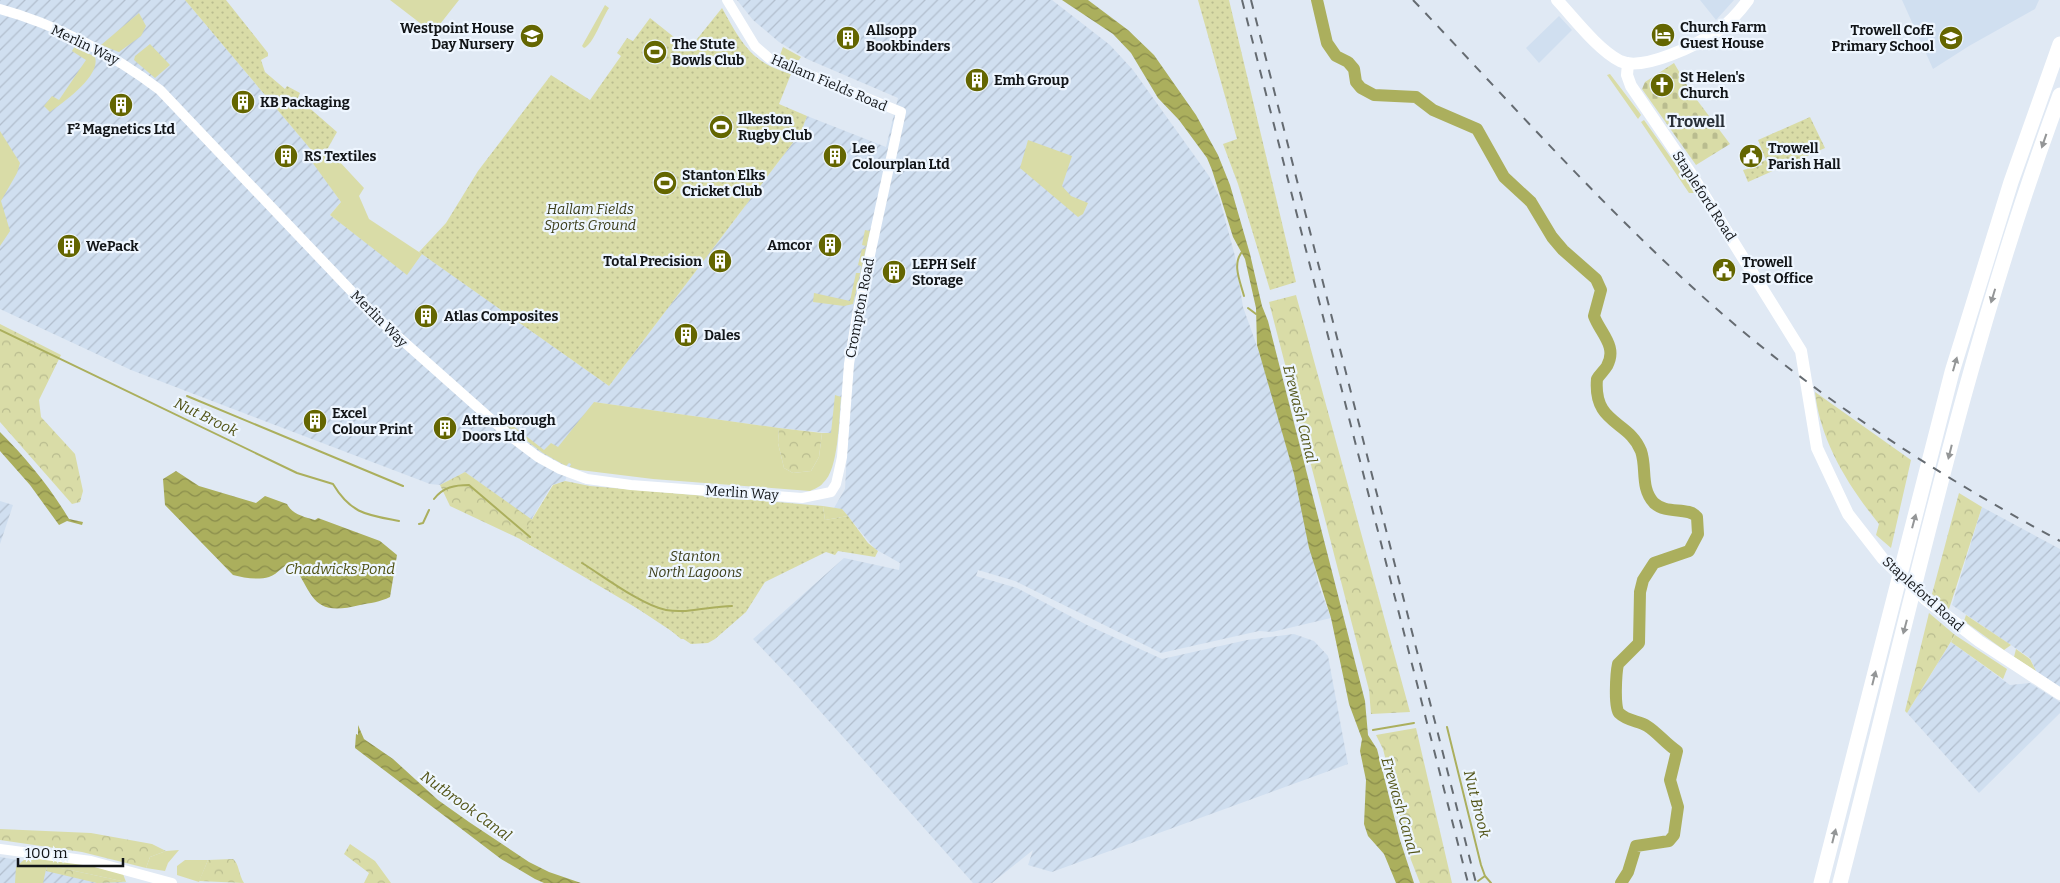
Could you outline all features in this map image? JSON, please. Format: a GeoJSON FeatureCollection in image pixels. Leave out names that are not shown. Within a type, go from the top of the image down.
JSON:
{"type":"FeatureCollection","features":[{"type":"Feature","properties":{"kind":"highway"},"geometry":{"type":"LineString","coordinates":[[1821,883],[1952,372],[1999,218],[2060,44]]}},
{"type":"Feature","properties":{"kind":"highway"},"geometry":{"type":"LineString","coordinates":[[1840,883],[1963,403],[2004,261],[2060,95]]}},
{"type":"Feature","properties":{"kind":"main road"},"geometry":{"type":"LineString","coordinates":[[1557,0],[1601,46],[1614,57],[1628,64],[1656,59],[1704,40],[1725,24],[1748,0]]}},
{"type":"Feature","properties":{"kind":"main road","name":"Stapleford Road"},"geometry":{"type":"LineString","coordinates":[[1628,64],[1627,75],[1631,86],[1691,174],[1800,350],[1804,363],[1809,411],[1817,448],[1848,514],[1883,559],[1925,599],[1979,641],[2060,694]]}},
{"type":"Feature","properties":{"kind":"street","name":"Hallam Fields Road"},"geometry":{"type":"LineString","coordinates":[[726,0],[755,46],[764,55],[797,72],[901,112]]}},
{"type":"Feature","properties":{"kind":"street","name":"Merlin Way"},"geometry":{"type":"LineString","coordinates":[[0,8],[41,23],[109,55],[134,70],[160,90],[383,323],[510,436],[538,457],[560,469],[587,478],[631,485],[802,498],[819,495]]}},
{"type":"Feature","properties":{"kind":"street","name":"Crompton Road"},"geometry":{"type":"LineString","coordinates":[[819,495],[831,492],[840,467],[850,356],[901,112]]}},
{"type":"Feature","properties":{"kind":"street"},"geometry":{"type":"LineString","coordinates":[[0,849],[91,862],[172,883]]}},
{"type":"Feature","properties":{"kind":"shaded area"},"geometry":{"type":"Polygon","coordinates":[[[0,0],[185,0],[318,158],[313,162],[341,202],[330,215],[407,274],[422,254],[609,386],[801,132],[807,116],[886,147],[898,98],[807,59],[779,42],[753,20],[737,0],[1052,0],[1110,45],[1133,70],[1209,176],[1219,197],[1235,256],[1243,307],[1263,363],[1294,474],[1319,586],[1331,618],[1272,632],[1259,631],[1161,653],[1015,581],[978,570],[976,576],[1017,588],[1087,625],[1162,659],[1247,640],[1294,634],[1314,641],[1328,656],[1348,764],[1052,872],[1028,865],[1033,850],[992,883],[973,883],[795,683],[753,639],[844,558],[899,570],[900,563],[875,549],[842,509],[834,508],[845,489],[848,435],[779,428],[594,402],[580,470],[570,467],[565,481],[552,485],[531,520],[465,472],[440,485],[430,484],[131,370],[0,309],[0,0]]]}},
{"type":"Feature","properties":{"kind":"shaded area"},"geometry":{"type":"Polygon","coordinates":[[[1700,0],[1734,0],[1716,20],[1700,0]]]}},
{"type":"Feature","properties":{"kind":"shaded area","name":"Trowell CofE Primary School"},"geometry":{"type":"Polygon","coordinates":[[[1902,0],[2039,0],[2035,9],[1969,46],[1933,69],[1902,0]]]}},
{"type":"Feature","properties":{"kind":"shaded area"},"geometry":{"type":"Polygon","coordinates":[[[1559,16],[1572,30],[1539,63],[1526,48],[1559,16]]]}},
{"type":"Feature","properties":{"kind":"shaded area"},"geometry":{"type":"Polygon","coordinates":[[[0,501],[13,505],[0,544],[0,501]]]}},
{"type":"Feature","properties":{"kind":"shaded area"},"geometry":{"type":"Polygon","coordinates":[[[1982,507],[2060,549],[2060,687],[2036,671],[2030,658],[1952,605],[1982,507]]]}},
{"type":"Feature","properties":{"kind":"shaded area"},"geometry":{"type":"Polygon","coordinates":[[[1951,642],[2010,685],[2030,683],[2060,702],[2060,713],[1979,793],[1907,713],[1951,642]]]}},
{"type":"Feature","properties":{"kind":"shaded area"},"geometry":{"type":"Polygon","coordinates":[[[0,857],[47,865],[129,883],[0,883],[0,857]]]}},
{"type":"Feature","properties":{"kind":"green space"},"geometry":{"type":"Polygon","coordinates":[[[185,0],[226,0],[268,53],[268,56],[261,60],[265,72],[285,89],[287,86],[300,93],[298,98],[337,132],[328,148],[323,149],[318,158],[185,0]]]}},
{"type":"Feature","properties":{"kind":"green space"},"geometry":{"type":"Polygon","coordinates":[[[390,0],[459,0],[433,33],[390,0]]]}},
{"type":"Feature","properties":{"kind":"green space"},"geometry":{"type":"Polygon","coordinates":[[[1198,0],[1229,0],[1296,282],[1270,290],[1238,184],[1223,144],[1237,139],[1198,0]]]}},
{"type":"Feature","properties":{"kind":"green space"},"geometry":{"type":"Polygon","coordinates":[[[605,5],[609,8],[591,42],[584,48],[582,46],[605,5]]]}},
{"type":"Feature","properties":{"kind":"green space","name":"Hallam Fields Sports Ground"},"geometry":{"type":"Polygon","coordinates":[[[722,8],[735,31],[749,50],[766,64],[791,74],[779,104],[807,116],[801,132],[609,386],[419,252],[446,223],[478,171],[551,75],[590,100],[621,56],[617,53],[627,38],[633,41],[650,18],[689,49],[722,8]]]}},
{"type":"Feature","properties":{"kind":"green space"},"geometry":{"type":"Polygon","coordinates":[[[139,13],[146,26],[141,36],[119,52],[101,45],[139,13]]]}},
{"type":"Feature","properties":{"kind":"green space"},"geometry":{"type":"Polygon","coordinates":[[[150,44],[170,65],[155,78],[134,60],[135,56],[150,44]]]}},
{"type":"Feature","properties":{"kind":"green space"},"geometry":{"type":"Polygon","coordinates":[[[75,46],[95,57],[92,72],[80,88],[50,112],[44,106],[52,96],[59,100],[86,60],[72,51],[75,46]]]}},
{"type":"Feature","properties":{"kind":"green space"},"geometry":{"type":"Polygon","coordinates":[[[783,47],[801,57],[799,60],[788,62],[779,58],[783,47]]]}},
{"type":"Feature","properties":{"kind":"green space"},"geometry":{"type":"Polygon","coordinates":[[[1674,63],[1691,92],[1730,144],[1696,165],[1642,89],[1645,82],[1674,63]]]}},
{"type":"Feature","properties":{"kind":"green space"},"geometry":{"type":"Polygon","coordinates":[[[1610,74],[1641,115],[1638,119],[1607,75],[1610,74]]]}},
{"type":"Feature","properties":{"kind":"green space"},"geometry":{"type":"Polygon","coordinates":[[[1810,117],[1825,148],[1748,182],[1743,170],[1762,165],[1761,162],[1766,160],[1758,140],[1810,117]]]}},
{"type":"Feature","properties":{"kind":"green space"},"geometry":{"type":"Polygon","coordinates":[[[1644,120],[1694,193],[1689,193],[1641,122],[1644,120]]]}},
{"type":"Feature","properties":{"kind":"green space"},"geometry":{"type":"Polygon","coordinates":[[[0,131],[20,163],[17,173],[1,201],[10,231],[0,246],[0,131]]]}},
{"type":"Feature","properties":{"kind":"green space"},"geometry":{"type":"Polygon","coordinates":[[[1028,140],[1072,156],[1062,186],[1071,196],[1088,203],[1083,214],[1078,217],[1020,168],[1028,140]]]}},
{"type":"Feature","properties":{"kind":"green space"},"geometry":{"type":"Polygon","coordinates":[[[326,148],[344,155],[338,160],[364,188],[359,196],[369,219],[422,254],[407,275],[330,215],[341,202],[312,162],[326,148]]]}},
{"type":"Feature","properties":{"kind":"green space"},"geometry":{"type":"Polygon","coordinates":[[[865,230],[870,231],[853,304],[844,306],[813,302],[814,293],[850,301],[856,273],[860,273],[861,266],[858,265],[862,249],[865,249],[866,246],[862,245],[865,230]]]}},
{"type":"Feature","properties":{"kind":"green space"},"geometry":{"type":"Polygon","coordinates":[[[1296,295],[1410,712],[1371,714],[1369,690],[1269,302],[1296,295]]]}},
{"type":"Feature","properties":{"kind":"green space"},"geometry":{"type":"Polygon","coordinates":[[[0,324],[61,355],[39,400],[41,417],[75,454],[83,491],[80,502],[72,504],[0,422],[0,324]]]}},
{"type":"Feature","properties":{"kind":"green space"},"geometry":{"type":"Polygon","coordinates":[[[1815,392],[1911,460],[1891,548],[1876,535],[1879,524],[1857,495],[1838,463],[1823,428],[1815,392]]]}},
{"type":"Feature","properties":{"kind":"green space"},"geometry":{"type":"Polygon","coordinates":[[[835,395],[841,397],[837,443],[832,467],[822,484],[810,491],[653,479],[580,470],[570,467],[571,464],[569,463],[566,466],[543,453],[503,423],[499,415],[544,450],[551,443],[558,447],[594,402],[779,428],[778,443],[784,468],[793,473],[811,471],[819,457],[822,433],[831,433],[835,395]]]}},
{"type":"Feature","properties":{"kind":"green space"},"geometry":{"type":"Polygon","coordinates":[[[779,428],[822,433],[819,457],[811,471],[793,473],[784,468],[778,443],[779,428]]]}},
{"type":"Feature","properties":{"kind":"green space"},"geometry":{"type":"Polygon","coordinates":[[[465,472],[700,639],[681,639],[662,623],[520,539],[450,506],[440,485],[465,472]]]}},
{"type":"Feature","properties":{"kind":"green space","name":"Stanton North Lagoons"},"geometry":{"type":"Polygon","coordinates":[[[565,481],[590,486],[823,506],[825,520],[848,516],[868,543],[878,551],[875,557],[838,551],[835,555],[826,552],[765,582],[746,612],[715,639],[708,643],[691,644],[608,589],[520,539],[553,485],[565,481]]]}},
{"type":"Feature","properties":{"kind":"green space"},"geometry":{"type":"Polygon","coordinates":[[[1959,493],[1982,507],[1949,609],[1932,594],[1959,493]]]}},
{"type":"Feature","properties":{"kind":"green space"},"geometry":{"type":"Polygon","coordinates":[[[823,506],[842,509],[848,516],[825,520],[823,506]]]}},
{"type":"Feature","properties":{"kind":"green space"},"geometry":{"type":"Polygon","coordinates":[[[1929,613],[1955,635],[1907,713],[1905,711],[1929,613]]]}},
{"type":"Feature","properties":{"kind":"green space"},"geometry":{"type":"Polygon","coordinates":[[[1966,615],[2011,645],[2004,650],[1964,621],[1966,615]]]}},
{"type":"Feature","properties":{"kind":"green space"},"geometry":{"type":"Polygon","coordinates":[[[1955,635],[2007,669],[2003,679],[1951,642],[1955,635]]]}},
{"type":"Feature","properties":{"kind":"green space"},"geometry":{"type":"Polygon","coordinates":[[[2016,649],[2030,659],[2036,671],[2014,657],[2016,649]]]}},
{"type":"Feature","properties":{"kind":"green space"},"geometry":{"type":"Polygon","coordinates":[[[1416,728],[1452,883],[1420,883],[1411,860],[1383,749],[1376,735],[1416,728]]]}},
{"type":"Feature","properties":{"kind":"green space"},"geometry":{"type":"Polygon","coordinates":[[[0,829],[91,833],[152,844],[166,851],[150,857],[146,868],[82,852],[0,840],[0,829]]]}},
{"type":"Feature","properties":{"kind":"green space"},"geometry":{"type":"Polygon","coordinates":[[[350,844],[375,861],[391,883],[364,883],[369,873],[344,854],[350,844]]]}},
{"type":"Feature","properties":{"kind":"green space"},"geometry":{"type":"Polygon","coordinates":[[[179,850],[168,863],[165,871],[146,868],[150,857],[166,851],[179,850]]]}},
{"type":"Feature","properties":{"kind":"green space"},"geometry":{"type":"Polygon","coordinates":[[[27,857],[76,862],[123,874],[126,882],[47,865],[43,883],[15,883],[16,867],[27,857]]]}},
{"type":"Feature","properties":{"kind":"green space"},"geometry":{"type":"Polygon","coordinates":[[[233,859],[237,863],[244,883],[199,881],[208,860],[233,859]]]}},
{"type":"Feature","properties":{"kind":"green space"},"geometry":{"type":"Polygon","coordinates":[[[185,860],[208,860],[199,882],[177,875],[177,866],[185,860]]]}},
{"type":"Feature","properties":{"kind":"green space"},"geometry":{"type":"Polygon","coordinates":[[[47,865],[126,882],[97,883],[46,871],[47,865]]]}},
{"type":"Feature","properties":{"kind":"water"},"geometry":{"type":"Polygon","coordinates":[[[1062,0],[1088,0],[1128,30],[1154,55],[1196,115],[1218,155],[1230,185],[1250,254],[1262,306],[1268,321],[1365,701],[1368,735],[1377,749],[1400,840],[1414,883],[1396,883],[1384,854],[1368,836],[1364,824],[1366,780],[1360,751],[1362,739],[1349,704],[1331,618],[1309,548],[1294,474],[1257,345],[1256,308],[1245,259],[1233,237],[1212,170],[1207,158],[1179,120],[1158,98],[1131,53],[1113,34],[1062,0]]]}},
{"type":"Feature","properties":{"kind":"water"},"geometry":{"type":"Polygon","coordinates":[[[0,432],[37,473],[69,519],[83,522],[82,525],[67,521],[59,525],[30,485],[0,451],[0,432]]]}},
{"type":"Feature","properties":{"kind":"water","name":"Chadwicks Pond"},"geometry":{"type":"Polygon","coordinates":[[[176,471],[199,486],[256,503],[265,496],[287,504],[295,513],[315,520],[318,518],[380,541],[397,555],[390,597],[344,608],[324,606],[311,595],[293,564],[289,564],[272,576],[265,578],[233,575],[165,505],[163,479],[176,471]]]}},
{"type":"Feature","properties":{"kind":"water"},"geometry":{"type":"Polygon","coordinates":[[[358,725],[364,739],[393,759],[438,800],[469,822],[529,862],[549,872],[581,883],[544,883],[501,859],[355,748],[358,725]]]}},
{"type":"Feature","properties":{"kind":"waterway"},"geometry":{"type":"LineString","coordinates":[[1317,0],[1327,43],[1336,56],[1348,62],[1354,69],[1356,82],[1361,88],[1374,95],[1416,97],[1433,110],[1477,129],[1504,177],[1531,202],[1552,237],[1563,250],[1596,279],[1601,290],[1594,316],[1607,340],[1610,352],[1607,366],[1597,379],[1597,394],[1600,405],[1613,421],[1629,433],[1641,451],[1645,484],[1654,503],[1665,509],[1688,512],[1697,517],[1698,534],[1689,551],[1654,563],[1643,580],[1640,592],[1639,643],[1618,664],[1616,698],[1619,713],[1626,718],[1647,726],[1677,751],[1670,780],[1678,807],[1674,835],[1669,841],[1636,846],[1628,872],[1621,883]]}},
{"type":"Feature","properties":{"kind":"waterway"},"geometry":{"type":"LineString","coordinates":[[1242,252],[1237,267],[1244,296]]}},
{"type":"Feature","properties":{"kind":"waterway"},"geometry":{"type":"LineString","coordinates":[[1248,308],[1256,314]]}},
{"type":"Feature","properties":{"kind":"waterway","name":"Nut Brook"},"geometry":{"type":"LineString","coordinates":[[0,330],[297,473],[333,484],[346,502],[361,512],[399,521]]}},
{"type":"Feature","properties":{"kind":"waterway"},"geometry":{"type":"LineString","coordinates":[[187,396],[403,486]]}},
{"type":"Feature","properties":{"kind":"waterway","name":"Nut Brook"},"geometry":{"type":"LineString","coordinates":[[434,499],[441,492],[450,488],[469,485],[530,537]]}},
{"type":"Feature","properties":{"kind":"waterway","name":"Nut Brook"},"geometry":{"type":"LineString","coordinates":[[419,524],[423,523],[429,510]]}},
{"type":"Feature","properties":{"kind":"waterway","name":"Nut Brook"},"geometry":{"type":"LineString","coordinates":[[582,563],[635,597],[666,610],[682,611],[732,606]]}},
{"type":"Feature","properties":{"kind":"waterway","name":"Nut Brook"},"geometry":{"type":"LineString","coordinates":[[1373,730],[1414,723]]}},
{"type":"Feature","properties":{"kind":"waterway","name":"Nut Brook"},"geometry":{"type":"LineString","coordinates":[[1447,727],[1481,865],[1485,876],[1491,883]]}},
{"type":"Feature","properties":{"kind":"waterway"},"geometry":{"type":"LineString","coordinates":[[1478,881],[1485,876]]}},
{"type":"Feature","properties":{"kind":"railway"},"geometry":{"type":"LineString","coordinates":[[1242,0],[1468,883]]}},
{"type":"Feature","properties":{"kind":"railway"},"geometry":{"type":"LineString","coordinates":[[1251,0],[1476,883]]}},
{"type":"Feature","properties":{"kind":"railway"},"geometry":{"type":"LineString","coordinates":[[1413,0],[1627,225],[1743,332],[1829,398],[1919,459],[2012,515],[2060,541]]}},
{"type":"Feature","properties":{"kind":"place","name":"Church Farm Guest House"},"geometry":{"type":"Point","coordinates":[1663,35]}},
{"type":"Feature","properties":{"kind":"place","name":"Westpoint House Day Nursery"},"geometry":{"type":"Point","coordinates":[532,36]}},
{"type":"Feature","properties":{"kind":"place","name":"Allsopp Bookbinders"},"geometry":{"type":"Point","coordinates":[848,38]}},
{"type":"Feature","properties":{"kind":"place","name":"Trowell CofE Primary School"},"geometry":{"type":"Point","coordinates":[1951,38]}},
{"type":"Feature","properties":{"kind":"place","name":"The Stute Bowls Club"},"geometry":{"type":"Point","coordinates":[655,52]}},
{"type":"Feature","properties":{"kind":"place","name":"Emh Group"},"geometry":{"type":"Point","coordinates":[977,80]}},
{"type":"Feature","properties":{"kind":"place","name":"St Helen's Church"},"geometry":{"type":"Point","coordinates":[1662,85]}},
{"type":"Feature","properties":{"kind":"place","name":"KB Packaging"},"geometry":{"type":"Point","coordinates":[243,102]}},
{"type":"Feature","properties":{"kind":"place","name":"F² Magnetics Ltd"},"geometry":{"type":"Point","coordinates":[121,105]}},
{"type":"Feature","properties":{"kind":"place","name":"Ilkeston Rugby Club"},"geometry":{"type":"Point","coordinates":[721,127]}},
{"type":"Feature","properties":{"kind":"place","name":"RS Textiles"},"geometry":{"type":"Point","coordinates":[286,156]}},
{"type":"Feature","properties":{"kind":"place","name":"Lee Colourplan Ltd"},"geometry":{"type":"Point","coordinates":[835,156]}},
{"type":"Feature","properties":{"kind":"place","name":"Trowell Parish Hall"},"geometry":{"type":"Point","coordinates":[1751,156]}},
{"type":"Feature","properties":{"kind":"place","name":"Stanton Elks Cricket Club"},"geometry":{"type":"Point","coordinates":[665,183]}},
{"type":"Feature","properties":{"kind":"place","name":"Amcor"},"geometry":{"type":"Point","coordinates":[830,245]}},
{"type":"Feature","properties":{"kind":"place","name":"WePack"},"geometry":{"type":"Point","coordinates":[69,246]}},
{"type":"Feature","properties":{"kind":"place","name":"Total Precision"},"geometry":{"type":"Point","coordinates":[720,261]}},
{"type":"Feature","properties":{"kind":"place","name":"Trowell Post Office"},"geometry":{"type":"Point","coordinates":[1724,270]}},
{"type":"Feature","properties":{"kind":"place","name":"LEPH Self Storage"},"geometry":{"type":"Point","coordinates":[894,272]}},
{"type":"Feature","properties":{"kind":"place","name":"Atlas Composites"},"geometry":{"type":"Point","coordinates":[426,316]}},
{"type":"Feature","properties":{"kind":"place","name":"Dales"},"geometry":{"type":"Point","coordinates":[686,335]}},
{"type":"Feature","properties":{"kind":"place","name":"Excel Colour Print"},"geometry":{"type":"Point","coordinates":[315,421]}},
{"type":"Feature","properties":{"kind":"place","name":"Attenborough Doors Ltd"},"geometry":{"type":"Point","coordinates":[445,428]}},
{"type":"Feature","properties":{"kind":"district","name":"Trowell"},"geometry":{"type":"Point","coordinates":[1696,121]}},
{"type":"Feature","properties":{"kind":"water label","name":"Erewash Canal"},"geometry":{"type":"Point","coordinates":[1300,414]}},
{"type":"Feature","properties":{"kind":"water label","name":"Nutbrook Canal"},"geometry":{"type":"Point","coordinates":[466,806]}},
{"type":"Feature","properties":{"kind":"water label","name":"Erewash Canal"},"geometry":{"type":"Point","coordinates":[1400,806]}}]}
